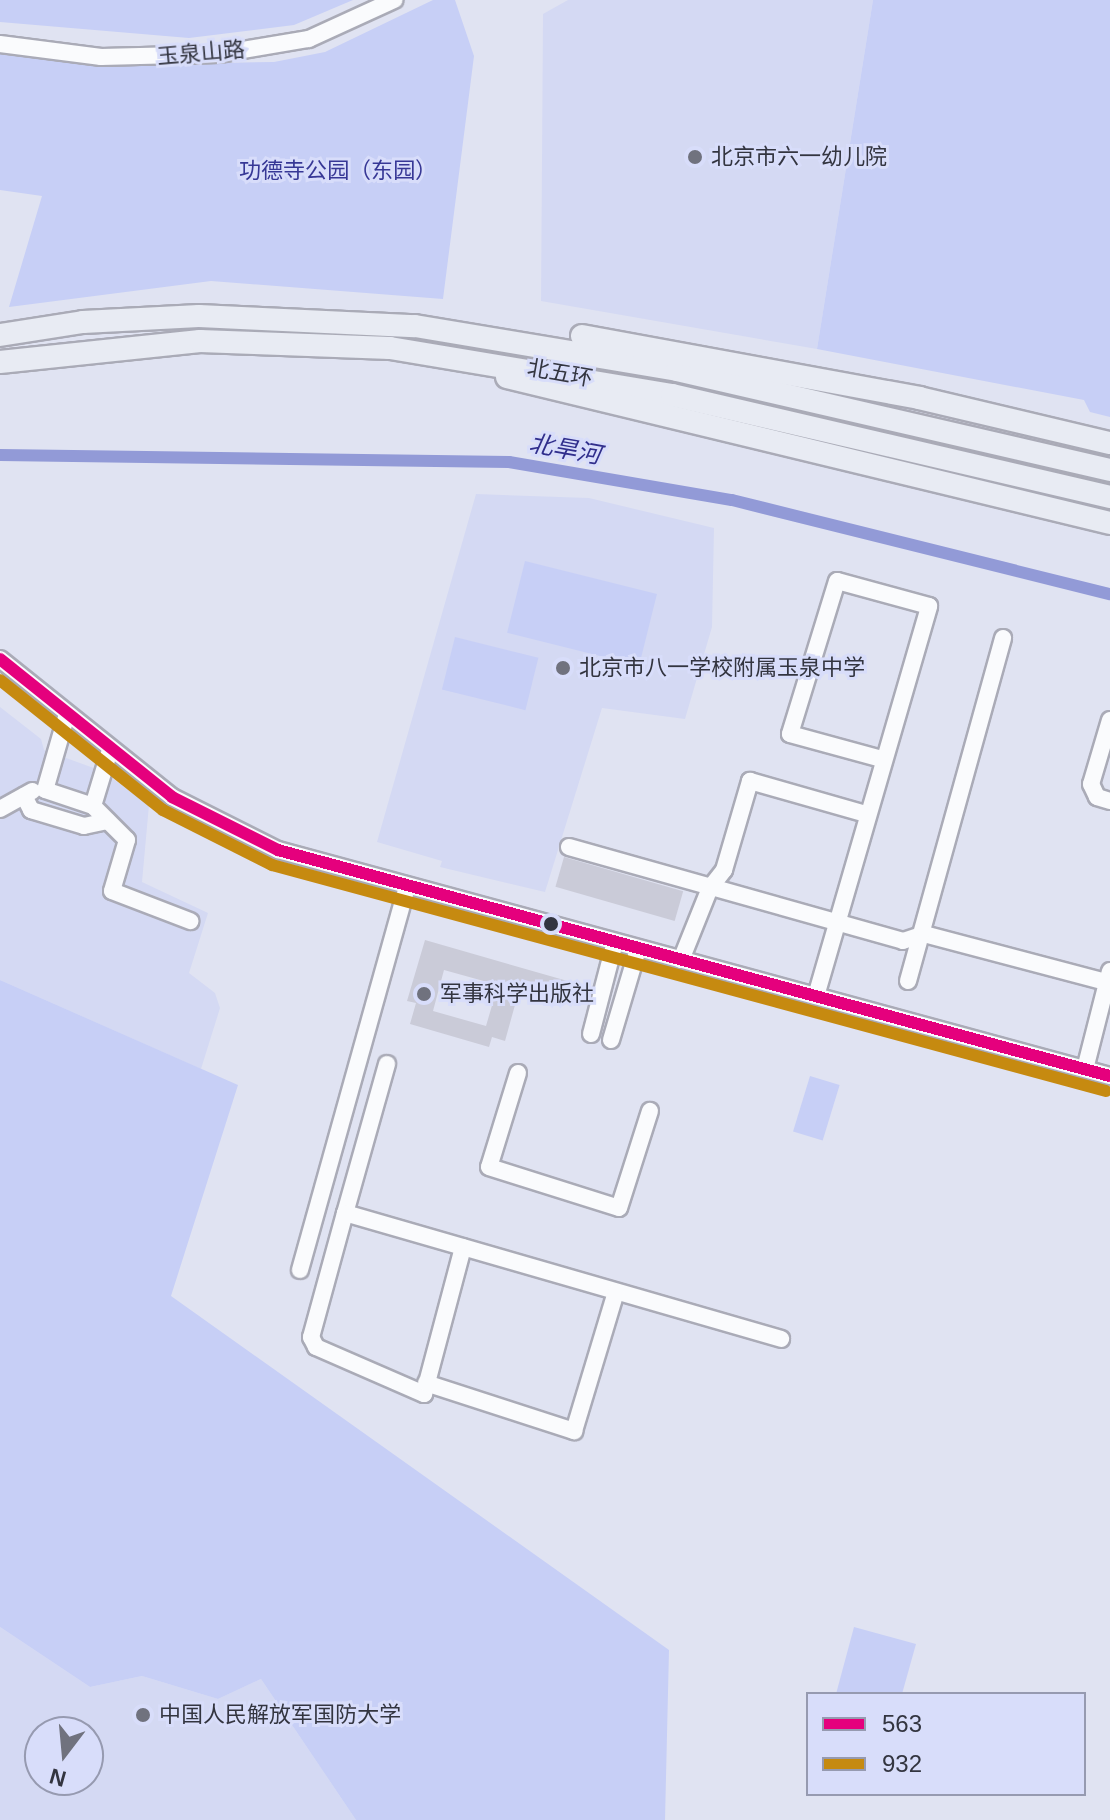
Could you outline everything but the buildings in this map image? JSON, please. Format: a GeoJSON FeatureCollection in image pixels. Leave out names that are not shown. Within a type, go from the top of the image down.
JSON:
{"type":"FeatureCollection","features":[{"type":"Feature","properties":{"kind":"highway","name":"北五环"},"geometry":{"type":"LineString","coordinates":[[0,335],[83,322],[199,316],[415,326],[648,363],[1110,470]]}},
{"type":"Feature","properties":{"kind":"highway"},"geometry":{"type":"LineString","coordinates":[[415,326],[556,332],[665,348],[1110,443]]}},
{"type":"Feature","properties":{"kind":"highway","name":"北五环"},"geometry":{"type":"LineString","coordinates":[[0,362],[200,341],[390,348],[643,389],[1110,497]]}},
{"type":"Feature","properties":{"kind":"highway"},"geometry":{"type":"LineString","coordinates":[[390,348],[1110,523]]}},
{"type":"Feature","properties":{"kind":"street","name":"玉泉山路"},"geometry":{"type":"LineString","coordinates":[[0,44],[101,57],[219,54],[309,39],[394,0]]}},
{"type":"Feature","properties":{"kind":"street"},"geometry":{"type":"LineString","coordinates":[[816,996],[882,759],[894,739],[929,606],[837,581],[790,734],[882,759]]}},
{"type":"Feature","properties":{"kind":"street"},"geometry":{"type":"LineString","coordinates":[[908,981],[924,934],[1003,638]]}},
{"type":"Feature","properties":{"kind":"street"},"geometry":{"type":"LineString","coordinates":[[0,659],[172,797],[248,838],[407,886],[1110,1076]]}},
{"type":"Feature","properties":{"kind":"street"},"geometry":{"type":"LineString","coordinates":[[45,790],[67,714]]}},
{"type":"Feature","properties":{"kind":"street"},"geometry":{"type":"LineString","coordinates":[[1110,720],[1091,784],[1097,797],[1110,801]]}},
{"type":"Feature","properties":{"kind":"street"},"geometry":{"type":"LineString","coordinates":[[93,806],[110,750]]}},
{"type":"Feature","properties":{"kind":"street"},"geometry":{"type":"LineString","coordinates":[[681,960],[710,888],[724,870],[750,781],[866,814]]}},
{"type":"Feature","properties":{"kind":"street"},"geometry":{"type":"LineString","coordinates":[[0,809],[24,796],[45,790],[93,806],[127,840],[112,891],[190,921]]}},
{"type":"Feature","properties":{"kind":"street"},"geometry":{"type":"LineString","coordinates":[[24,796],[31,810],[84,826],[107,821]]}},
{"type":"Feature","properties":{"kind":"street"},"geometry":{"type":"LineString","coordinates":[[569,847],[903,941],[924,934],[1109,979],[1085,1069]]}},
{"type":"Feature","properties":{"kind":"street"},"geometry":{"type":"LineString","coordinates":[[300,1270],[407,886]]}},
{"type":"Feature","properties":{"kind":"street"},"geometry":{"type":"LineString","coordinates":[[591,1034],[615,942]]}},
{"type":"Feature","properties":{"kind":"street"},"geometry":{"type":"LineString","coordinates":[[611,1040],[638,949]]}},
{"type":"Feature","properties":{"kind":"street"},"geometry":{"type":"LineString","coordinates":[[387,1064],[311,1337],[316,1347],[424,1394],[463,1247]]}},
{"type":"Feature","properties":{"kind":"street"},"geometry":{"type":"LineString","coordinates":[[518,1073],[489,1167],[619,1208],[650,1111]]}},
{"type":"Feature","properties":{"kind":"street"},"geometry":{"type":"LineString","coordinates":[[345,1213],[781,1339]]}},
{"type":"Feature","properties":{"kind":"street"},"geometry":{"type":"LineString","coordinates":[[426,1383],[574,1431],[616,1292]]}},
{"type":"Feature","properties":{"kind":"shaded area","name":"北京市六一幼儿院"},"geometry":{"type":"Polygon","coordinates":[[[568,0],[873,0],[817,349],[541,301],[543,14],[568,0]]]}},
{"type":"Feature","properties":{"kind":"shaded area","name":"北京市八一学校附属玉泉中学"},"geometry":{"type":"Polygon","coordinates":[[[476,494],[589,498],[714,528],[712,627],[685,719],[602,708],[545,892],[440,867],[442,861],[377,842],[476,494]]]}},
{"type":"Feature","properties":{"kind":"shaded area"},"geometry":{"type":"Polygon","coordinates":[[[0,707],[41,739],[44,750],[102,771],[149,805],[142,882],[208,913],[189,973],[215,993],[220,1008],[201,1069],[0,980],[0,707]]]}},
{"type":"Feature","properties":{"kind":"shaded area","name":"中国人民解放军国防大学"},"geometry":{"type":"Polygon","coordinates":[[[0,1627],[90,1687],[142,1676],[218,1699],[261,1679],[356,1820],[0,1820],[0,1627]]]}},
{"type":"Feature","properties":{"kind":"green space"},"geometry":{"type":"Polygon","coordinates":[[[0,0],[353,0],[294,25],[189,38],[0,22],[0,0]]]}},
{"type":"Feature","properties":{"kind":"green space","name":"功德寺公园（东园）"},"geometry":{"type":"Polygon","coordinates":[[[433,0],[455,0],[474,56],[443,299],[211,281],[9,307],[42,196],[0,190],[0,49],[102,65],[274,62],[325,52],[433,0]]]}},
{"type":"Feature","properties":{"kind":"green space"},"geometry":{"type":"Polygon","coordinates":[[[873,0],[1110,0],[1110,417],[1090,412],[1084,400],[817,349],[873,0]]]}},
{"type":"Feature","properties":{"kind":"green space"},"geometry":{"type":"Polygon","coordinates":[[[525,561],[657,594],[639,666],[507,633],[525,561]]]}},
{"type":"Feature","properties":{"kind":"green space"},"geometry":{"type":"Polygon","coordinates":[[[455,637],[538,658],[525,710],[442,689],[455,637]]]}},
{"type":"Feature","properties":{"kind":"green space"},"geometry":{"type":"Polygon","coordinates":[[[0,980],[238,1085],[171,1296],[669,1650],[665,1820],[356,1820],[261,1679],[218,1699],[142,1676],[90,1687],[0,1627],[0,980]]]}},
{"type":"Feature","properties":{"kind":"green space"},"geometry":{"type":"Polygon","coordinates":[[[810,1076],[840,1085],[823,1141],[793,1131],[810,1076]]]}},
{"type":"Feature","properties":{"kind":"green space"},"geometry":{"type":"Polygon","coordinates":[[[854,1627],[916,1644],[903,1692],[837,1692],[854,1627]]]}},
{"type":"Feature","properties":{"kind":"waterway","name":"北旱河"},"geometry":{"type":"LineString","coordinates":[[0,455],[509,462],[732,500],[1110,594]]}},
{"type":"Feature","properties":{"kind":"transit line","name":"563"},"geometry":{"type":"LineString","coordinates":[[0,659],[172,797],[278,850],[1110,1076]]}},
{"type":"Feature","properties":{"kind":"transit line","name":"932"},"geometry":{"type":"LineString","coordinates":[[0,680],[163,810],[272,865],[1106,1091]]}},
{"type":"Feature","properties":{"kind":"place","name":"北京市六一幼儿院"},"geometry":{"type":"Point","coordinates":[695,157]}},
{"type":"Feature","properties":{"kind":"place","name":"北京市八一学校附属玉泉中学"},"geometry":{"type":"Point","coordinates":[563,668]}},
{"type":"Feature","properties":{"kind":"place","name":"军事科学出版社"},"geometry":{"type":"Point","coordinates":[424,994]}},
{"type":"Feature","properties":{"kind":"place","name":"中国人民解放军国防大学"},"geometry":{"type":"Point","coordinates":[143,1715]}}]}
